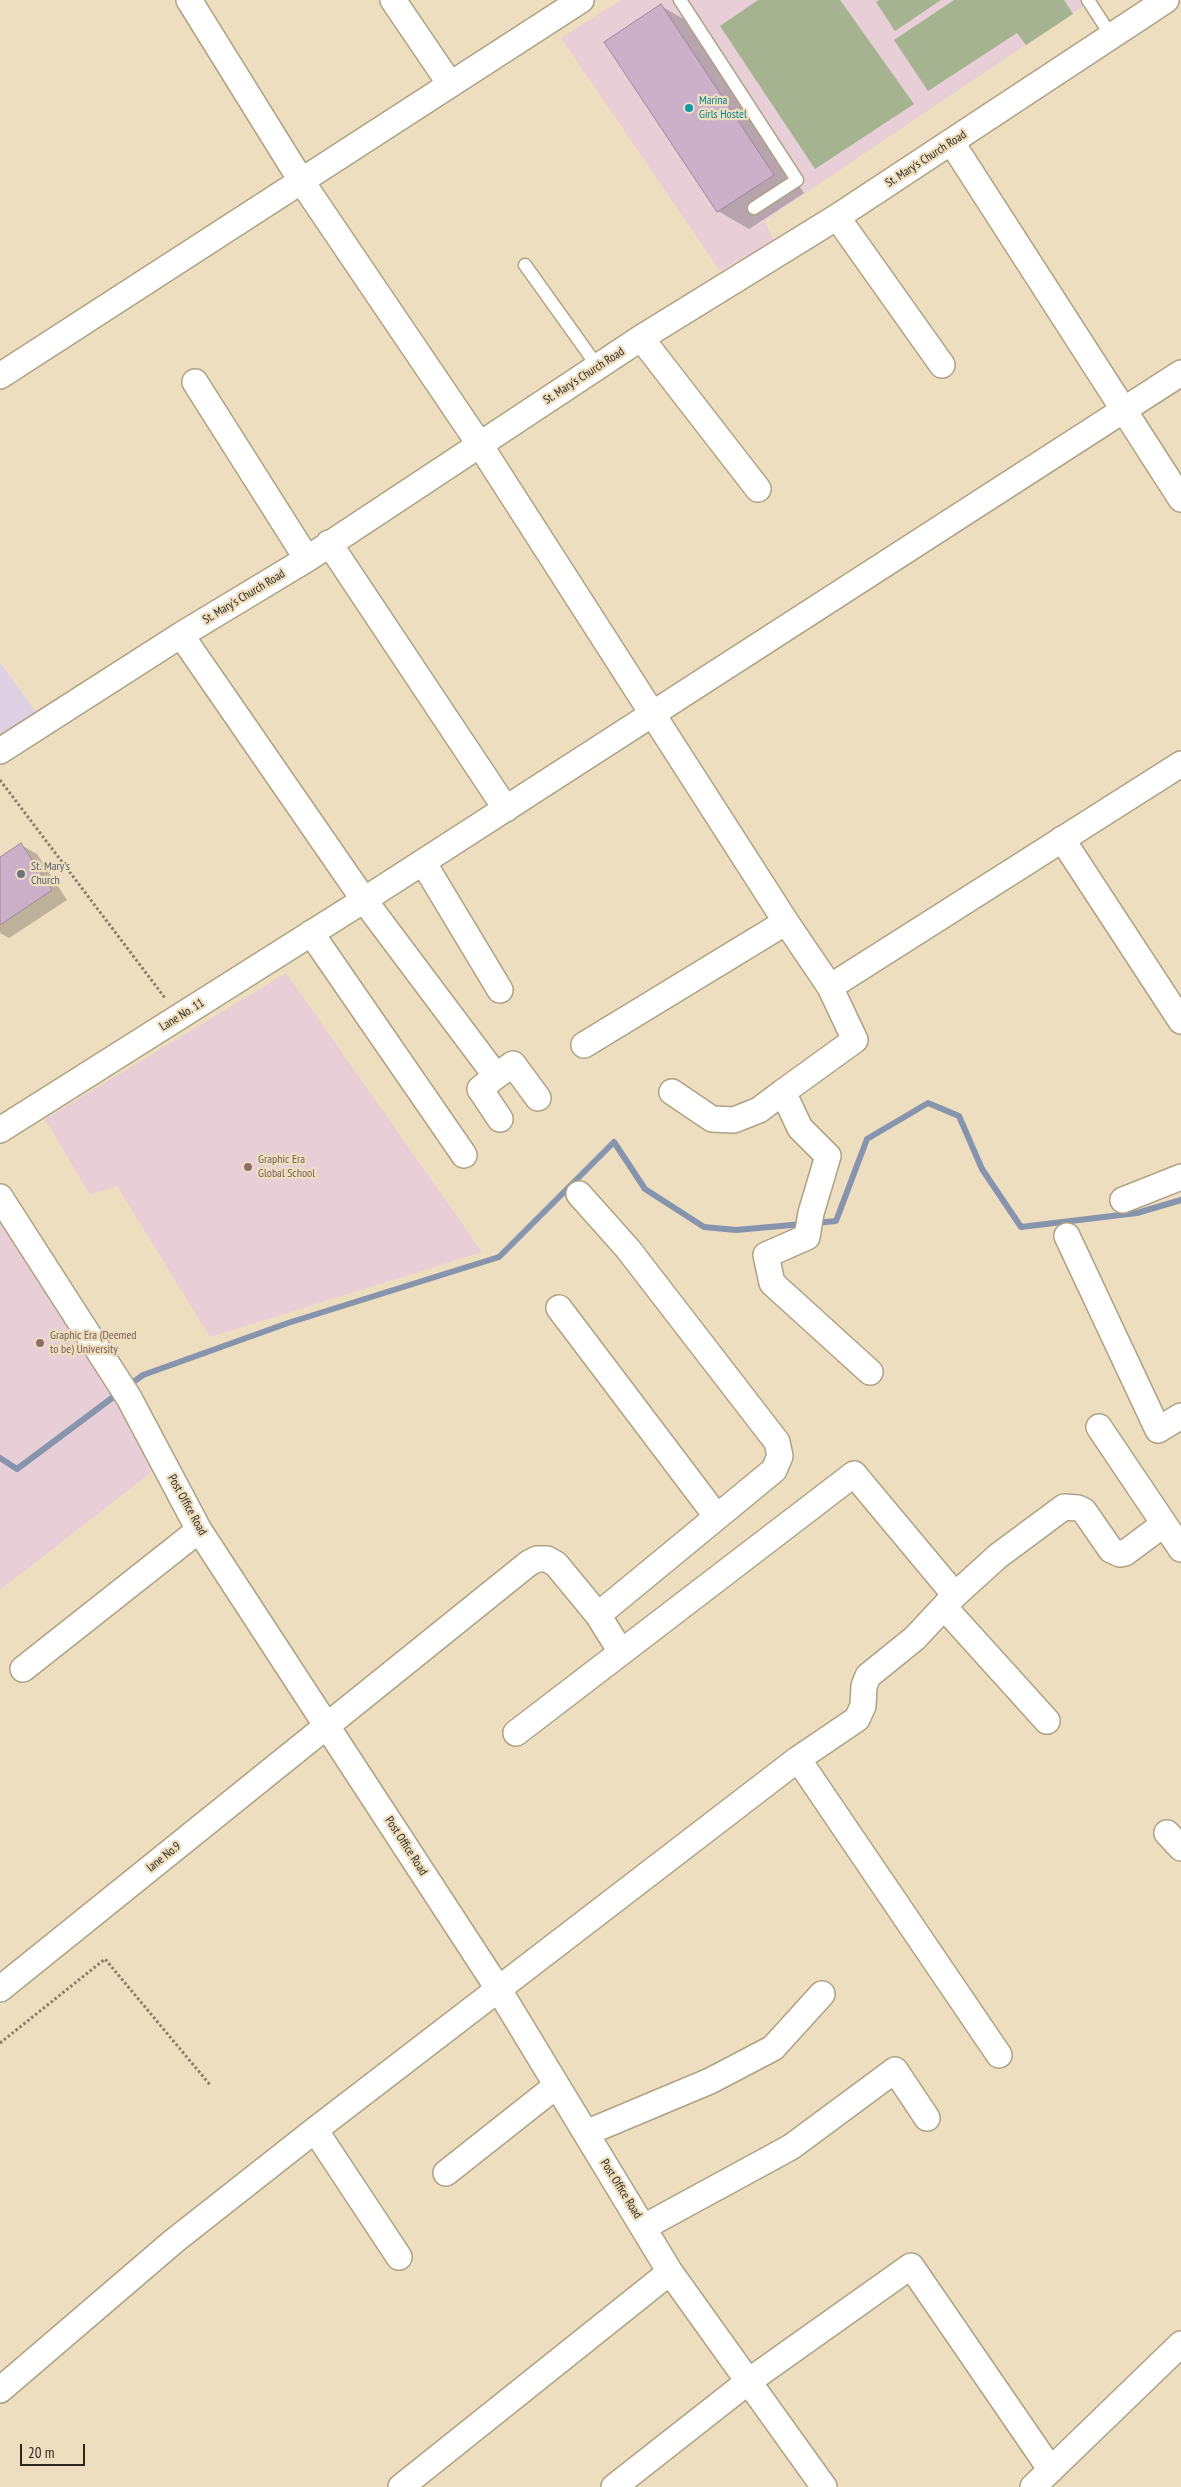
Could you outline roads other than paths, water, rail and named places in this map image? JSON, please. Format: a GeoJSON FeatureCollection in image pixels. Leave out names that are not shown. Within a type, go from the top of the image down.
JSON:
{"type":"FeatureCollection","features":[{"type":"Feature","properties":{"kind":"street"},"geometry":{"type":"LineString","coordinates":[[189,0],[302,182],[480,444],[652,715],[830,987],[855,1040],[759,1110],[734,1120],[712,1119],[672,1092]]}},
{"type":"Feature","properties":{"kind":"street"},"geometry":{"type":"LineString","coordinates":[[393,0],[450,84]]}},
{"type":"Feature","properties":{"kind":"street"},"geometry":{"type":"LineString","coordinates":[[0,376],[582,0]]}},
{"type":"Feature","properties":{"kind":"street","name":"St. Mary's Church Road"},"geometry":{"type":"LineString","coordinates":[[0,751],[181,635],[307,559],[642,338],[952,143],[1112,37],[1154,3]]}},
{"type":"Feature","properties":{"kind":"street"},"geometry":{"type":"LineString","coordinates":[[952,143],[1126,410],[1181,499]]}},
{"type":"Feature","properties":{"kind":"street"},"geometry":{"type":"LineString","coordinates":[[837,217],[942,365]]}},
{"type":"Feature","properties":{"kind":"street"},"geometry":{"type":"LineString","coordinates":[[642,338],[758,489]]}},
{"type":"Feature","properties":{"kind":"street","name":"Lane No. 11"},"geometry":{"type":"LineString","coordinates":[[0,1130],[364,900],[1181,373]]}},
{"type":"Feature","properties":{"kind":"street"},"geometry":{"type":"LineString","coordinates":[[195,382],[307,559]]}},
{"type":"Feature","properties":{"kind":"street"},"geometry":{"type":"LineString","coordinates":[[329,543],[506,808]]}},
{"type":"Feature","properties":{"kind":"street"},"geometry":{"type":"LineString","coordinates":[[181,635],[364,900],[496,1076]]}},
{"type":"Feature","properties":{"kind":"street"},"geometry":{"type":"LineString","coordinates":[[830,987],[1181,764]]}},
{"type":"Feature","properties":{"kind":"street"},"geometry":{"type":"LineString","coordinates":[[1062,839],[1181,1021]]}},
{"type":"Feature","properties":{"kind":"street"},"geometry":{"type":"LineString","coordinates":[[423,862],[500,990]]}},
{"type":"Feature","properties":{"kind":"street"},"geometry":{"type":"LineString","coordinates":[[584,1045],[786,922]]}},
{"type":"Feature","properties":{"kind":"street"},"geometry":{"type":"LineString","coordinates":[[311,933],[464,1155]]}},
{"type":"Feature","properties":{"kind":"street"},"geometry":{"type":"LineString","coordinates":[[500,1119],[480,1089],[513,1064],[538,1098]]}},
{"type":"Feature","properties":{"kind":"street"},"geometry":{"type":"LineString","coordinates":[[783,1092],[800,1128],[828,1156],[809,1225],[766,1255],[772,1283],[870,1372]]}},
{"type":"Feature","properties":{"kind":"street"},"geometry":{"type":"LineString","coordinates":[[1123,1200],[1181,1177]]}},
{"type":"Feature","properties":{"kind":"street"},"geometry":{"type":"LineString","coordinates":[[579,1194],[628,1249],[777,1442],[780,1456],[774,1470],[598,1615],[621,1652]]}},
{"type":"Feature","properties":{"kind":"street","name":"Post Office Road"},"geometry":{"type":"LineString","coordinates":[[0,1197],[124,1389],[199,1530],[499,1990],[670,2272],[824,2487]]}},
{"type":"Feature","properties":{"kind":"street"},"geometry":{"type":"LineString","coordinates":[[1067,1236],[1158,1430],[1181,1416]]}},
{"type":"Feature","properties":{"kind":"street"},"geometry":{"type":"LineString","coordinates":[[559,1308],[718,1517]]}},
{"type":"Feature","properties":{"kind":"street"},"geometry":{"type":"LineString","coordinates":[[1099,1428],[1181,1549]]}},
{"type":"Feature","properties":{"kind":"street"},"geometry":{"type":"LineString","coordinates":[[516,1733],[854,1474],[950,1601],[1047,1721]]}},
{"type":"Feature","properties":{"kind":"street"},"geometry":{"type":"LineString","coordinates":[[0,2390],[174,2241],[315,2130],[798,1759],[858,1719],[864,1706],[864,1686],[868,1676],[915,1638],[950,1601],[998,1556],[1064,1507],[1078,1508],[1084,1511],[1112,1550],[1120,1554],[1125,1553],[1164,1524]]}},
{"type":"Feature","properties":{"kind":"street"},"geometry":{"type":"LineString","coordinates":[[23,1669],[199,1530]]}},
{"type":"Feature","properties":{"kind":"street","name":"lane No.9"},"geometry":{"type":"LineString","coordinates":[[0,1989],[529,1563],[537,1559],[546,1559],[556,1564],[598,1615]]}},
{"type":"Feature","properties":{"kind":"street"},"geometry":{"type":"LineString","coordinates":[[798,1759],[999,2055]]}},
{"type":"Feature","properties":{"kind":"street"},"geometry":{"type":"LineString","coordinates":[[586,2133],[710,2081],[773,2048],[822,1994]]}},
{"type":"Feature","properties":{"kind":"street"},"geometry":{"type":"LineString","coordinates":[[644,2228],[791,2146],[895,2070],[927,2118]]}},
{"type":"Feature","properties":{"kind":"street"},"geometry":{"type":"LineString","coordinates":[[446,2173],[556,2086]]}},
{"type":"Feature","properties":{"kind":"street"},"geometry":{"type":"LineString","coordinates":[[315,2130],[399,2256]]}},
{"type":"Feature","properties":{"kind":"street"},"geometry":{"type":"LineString","coordinates":[[614,2487],[749,2381],[911,2266],[1051,2470]]}},
{"type":"Feature","properties":{"kind":"street"},"geometry":{"type":"LineString","coordinates":[[402,2487],[670,2272]]}},
{"type":"Feature","properties":{"kind":"street"},"geometry":{"type":"LineString","coordinates":[[1033,2487],[1181,2344]]}},
{"type":"Feature","properties":{"kind":"lane"},"geometry":{"type":"LineString","coordinates":[[680,0],[797,180],[754,208]]}},
{"type":"Feature","properties":{"kind":"lane"},"geometry":{"type":"LineString","coordinates":[[1088,0],[1112,37]]}},
{"type":"Feature","properties":{"kind":"lane"},"geometry":{"type":"LineString","coordinates":[[526,265],[598,367]]}},
{"type":"Feature","properties":{"kind":"waterway"},"geometry":{"type":"LineString","coordinates":[[816,1223],[836,1221],[867,1139],[928,1103],[959,1116],[982,1169],[1021,1227],[1137,1213],[1181,1200]]}},
{"type":"Feature","properties":{"kind":"waterway"},"geometry":{"type":"LineString","coordinates":[[128,1386],[143,1375],[288,1323],[499,1257],[614,1142],[645,1189],[704,1227],[736,1230],[803,1224]]}},
{"type":"Feature","properties":{"kind":"waterway"},"geometry":{"type":"LineString","coordinates":[[0,1458],[17,1469],[120,1392]]}},
{"type":"Feature","properties":{"kind":"place","name":"Marina Girls Hostel"},"geometry":{"type":"Point","coordinates":[689,108]}},
{"type":"Feature","properties":{"kind":"place","name":"St. Mary’s Church"},"geometry":{"type":"Point","coordinates":[21,874]}},
{"type":"Feature","properties":{"kind":"place","name":"Graphic Era Global School"},"geometry":{"type":"Point","coordinates":[248,1167]}},
{"type":"Feature","properties":{"kind":"place","name":"Graphic Era (Deemed to be) University"},"geometry":{"type":"Point","coordinates":[40,1343]}}]}
